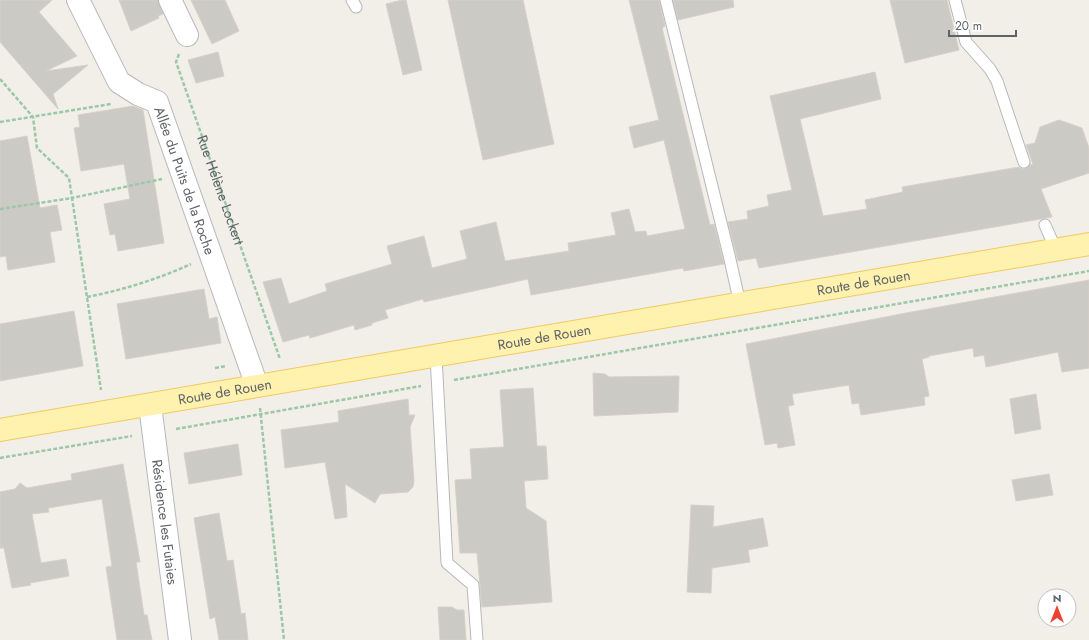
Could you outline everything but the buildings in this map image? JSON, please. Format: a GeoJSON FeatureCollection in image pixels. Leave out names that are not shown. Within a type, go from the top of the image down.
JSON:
{"type":"FeatureCollection","features":[{"type":"Feature","properties":{"kind":"main road","name":"Route de Rouen"},"geometry":{"type":"LineString","coordinates":[[0,430],[1089,244]]}},
{"type":"Feature","properties":{"kind":"street","name":"Allée du Puits de la Roche"},"geometry":{"type":"LineString","coordinates":[[78,0],[119,82],[157,102],[257,386]]}},
{"type":"Feature","properties":{"kind":"street"},"geometry":{"type":"LineString","coordinates":[[170,0],[187,35]]}},
{"type":"Feature","properties":{"kind":"street","name":"Résidence les Futaies"},"geometry":{"type":"LineString","coordinates":[[150,405],[180,640]]}},
{"type":"Feature","properties":{"kind":"lane"},"geometry":{"type":"LineString","coordinates":[[666,0],[740,304]]}},
{"type":"Feature","properties":{"kind":"lane"},"geometry":{"type":"LineString","coordinates":[[955,0],[966,42],[990,69],[997,81],[1024,162]]}},
{"type":"Feature","properties":{"kind":"lane"},"geometry":{"type":"LineString","coordinates":[[1045,225],[1056,250]]}},
{"type":"Feature","properties":{"kind":"lane"},"geometry":{"type":"LineString","coordinates":[[436,356],[447,563],[473,585],[477,640]]}},
{"type":"Feature","properties":{"kind":"path","name":"Rue Hélène Lockert"},"geometry":{"type":"LineString","coordinates":[[187,35],[176,62],[287,381]]}},
{"type":"Feature","properties":{"kind":"path"},"geometry":{"type":"LineString","coordinates":[[0,79],[33,117],[37,148],[69,178],[105,412]]}},
{"type":"Feature","properties":{"kind":"path"},"geometry":{"type":"LineString","coordinates":[[0,122],[147,98]]}},
{"type":"Feature","properties":{"kind":"path"},"geometry":{"type":"LineString","coordinates":[[0,209],[72,198],[183,175]]}},
{"type":"Feature","properties":{"kind":"path"},"geometry":{"type":"LineString","coordinates":[[87,297],[116,291],[178,270],[211,254]]}},
{"type":"Feature","properties":{"kind":"path"},"geometry":{"type":"LineString","coordinates":[[0,458],[260,415],[1089,271]]}},
{"type":"Feature","properties":{"kind":"path"},"geometry":{"type":"LineString","coordinates":[[257,386],[284,640]]}}]}
